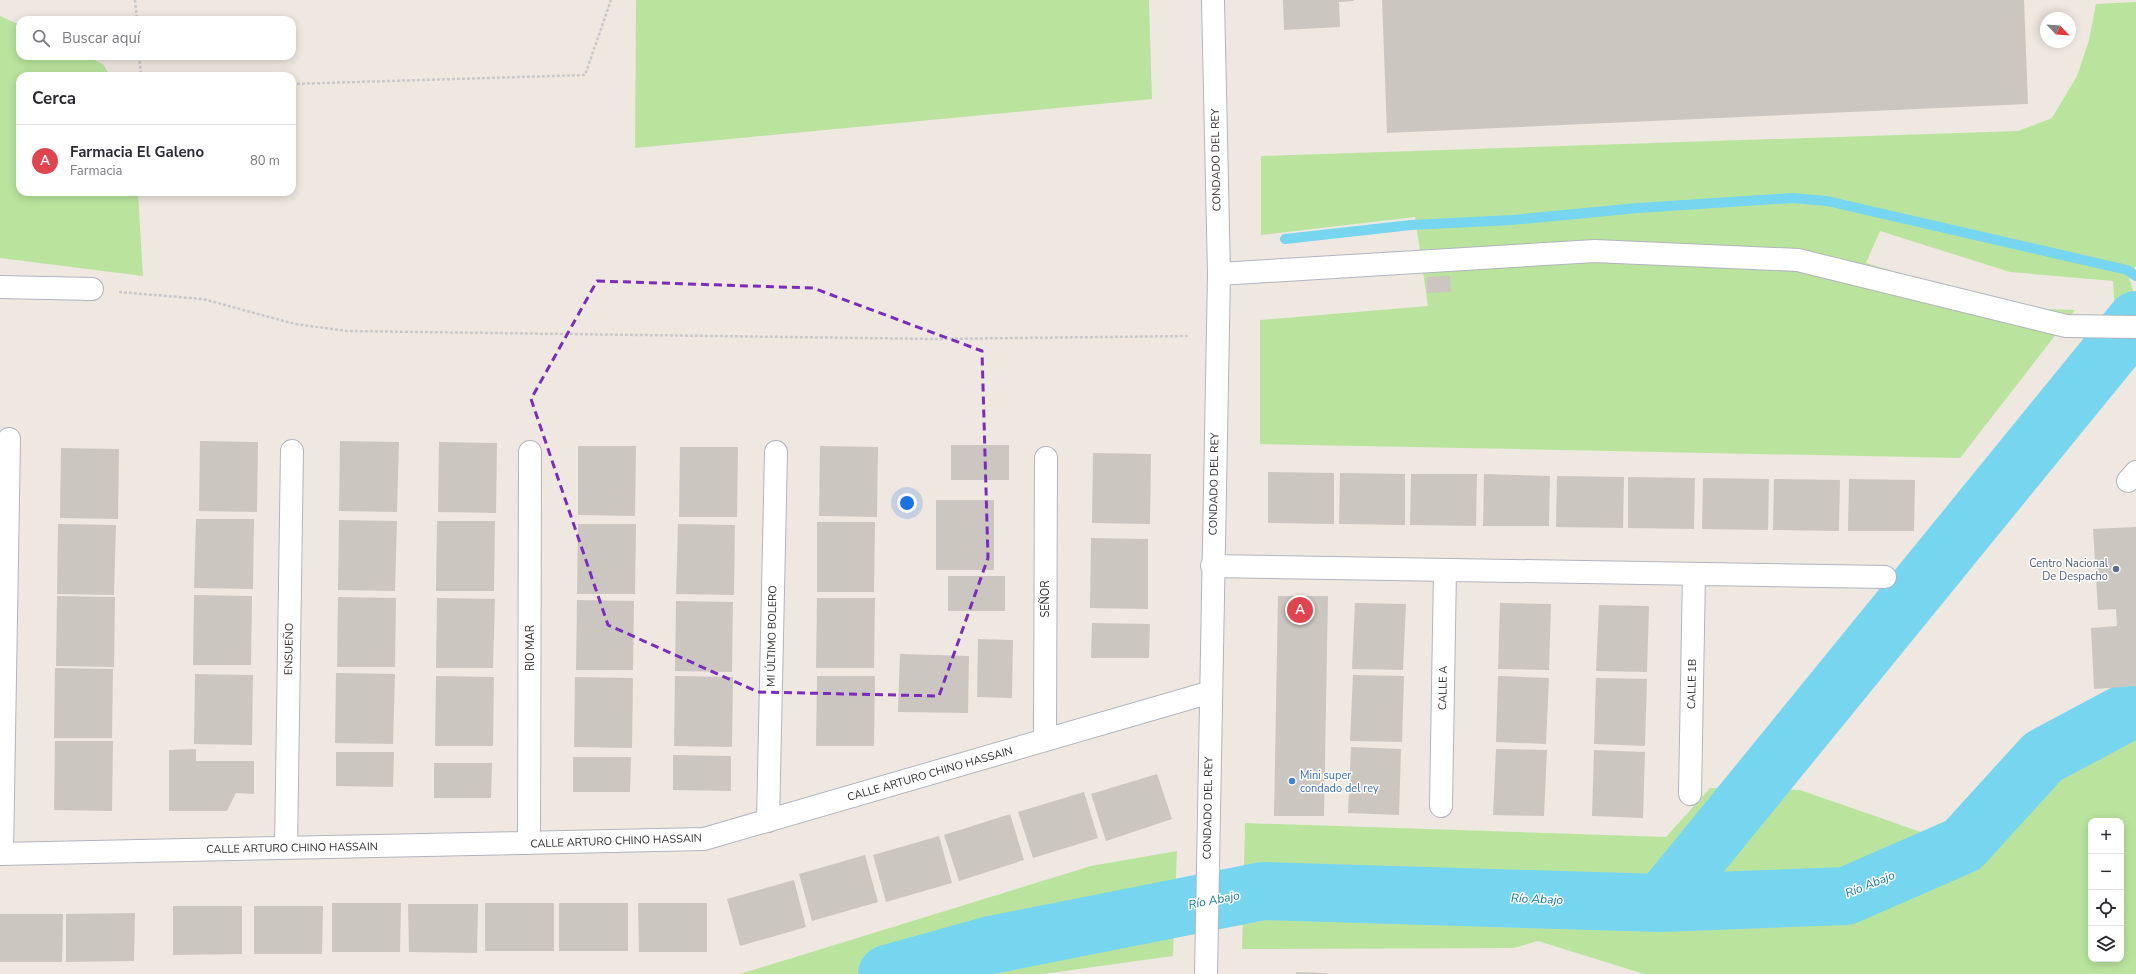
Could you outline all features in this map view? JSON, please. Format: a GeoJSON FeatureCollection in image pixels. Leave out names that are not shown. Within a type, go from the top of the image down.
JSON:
{"type":"FeatureCollection","features":[{"type":"Feature","properties":{"kind":"street","name":"CONDADO DEL REY"},"geometry":{"type":"LineString","coordinates":[[1206,971],[1218,274],[1213,0]]}},
{"type":"Feature","properties":{"kind":"street"},"geometry":{"type":"LineString","coordinates":[[1218,274],[1595,251],[1798,260],[2066,326],[2136,327]]}},
{"type":"Feature","properties":{"kind":"street"},"geometry":{"type":"LineString","coordinates":[[0,287],[92,289]]}},
{"type":"Feature","properties":{"kind":"street"},"geometry":{"type":"LineString","coordinates":[[1,854],[2,686],[9,439]]}},
{"type":"Feature","properties":{"kind":"street","name":"ENSUEÑO"},"geometry":{"type":"LineString","coordinates":[[286,848],[292,451]]}},
{"type":"Feature","properties":{"kind":"street","name":"RIO MAR"},"geometry":{"type":"LineString","coordinates":[[530,452],[530,843]]}},
{"type":"Feature","properties":{"kind":"street","name":"MI ÚLTIMO BOLERO"},"geometry":{"type":"LineString","coordinates":[[768,821],[776,452]]}},
{"type":"Feature","properties":{"kind":"street","name":"SEÑOR"},"geometry":{"type":"LineString","coordinates":[[1045,740],[1046,458]]}},
{"type":"Feature","properties":{"kind":"street"},"geometry":{"type":"LineString","coordinates":[[1212,566],[1885,577]]}},
{"type":"Feature","properties":{"kind":"street","name":"CALLE A"},"geometry":{"type":"LineString","coordinates":[[1441,806],[1445,570]]}},
{"type":"Feature","properties":{"kind":"street","name":"CALLE 1B"},"geometry":{"type":"LineString","coordinates":[[1690,794],[1694,574]]}},
{"type":"Feature","properties":{"kind":"street","name":"CALLE ARTURO CHINO HASSAIN"},"geometry":{"type":"LineString","coordinates":[[1,854],[704,839],[1211,692]]}},
{"type":"Feature","properties":{"kind":"path"},"geometry":{"type":"LineString","coordinates":[[135,0],[137,16]]}},
{"type":"Feature","properties":{"kind":"path"},"geometry":{"type":"LineString","coordinates":[[296,84],[585,76],[611,0]]}},
{"type":"Feature","properties":{"kind":"path"},"geometry":{"type":"LineString","coordinates":[[139,60],[141,72]]}},
{"type":"Feature","properties":{"kind":"path"},"geometry":{"type":"LineString","coordinates":[[92,289],[203,299],[295,324],[347,331],[934,339],[1217,336]]}},
{"type":"Feature","properties":{"kind":"highlighted area"},"geometry":{"type":"Polygon","coordinates":[[[597,281],[813,288],[982,351],[988,558],[939,696],[758,692],[608,625],[531,399],[597,281]]]}},
{"type":"Feature","properties":{"kind":"green space"},"geometry":{"type":"Polygon","coordinates":[[[636,0],[1149,0],[1152,99],[635,148],[636,0]]]}},
{"type":"Feature","properties":{"kind":"green space"},"geometry":{"type":"Polygon","coordinates":[[[2136,2],[2136,266],[2129,277],[2136,301],[2136,308],[2115,313],[2113,281],[2010,272],[1880,231],[1866,263],[1986,299],[2043,309],[2075,310],[1960,458],[1260,444],[1260,320],[1428,306],[1415,217],[1261,235],[1261,156],[2018,131],[2052,118],[2077,76],[2089,40],[2096,4],[2136,2]]]}},
{"type":"Feature","properties":{"kind":"green space"},"geometry":{"type":"Polygon","coordinates":[[[0,16],[16,23],[16,60],[94,60],[103,64],[108,72],[16,72],[16,196],[138,196],[143,276],[0,258],[0,16]]]}},
{"type":"Feature","properties":{"kind":"green space"},"geometry":{"type":"Polygon","coordinates":[[[2133,723],[2136,723],[2136,974],[1644,974],[1538,941],[1514,948],[1242,949],[1245,823],[1666,837],[1710,788],[1800,790],[1944,840],[2133,723]]]}},
{"type":"Feature","properties":{"kind":"green space"},"geometry":{"type":"Polygon","coordinates":[[[1177,851],[1173,956],[1043,974],[740,974],[1091,866],[1177,851]]]}},
{"type":"Feature","properties":{"kind":"building"},"geometry":{"type":"Polygon","coordinates":[[[1283,0],[1354,1],[1339,2],[1340,27],[1284,30],[1283,0]]]}},
{"type":"Feature","properties":{"kind":"building"},"geometry":{"type":"Polygon","coordinates":[[[1382,0],[2024,0],[2028,104],[1387,133],[1382,0]]]}},
{"type":"Feature","properties":{"kind":"building"},"geometry":{"type":"Polygon","coordinates":[[[1450,276],[1451,292],[1427,293],[1427,277],[1450,276]]]}},
{"type":"Feature","properties":{"kind":"building"},"geometry":{"type":"Polygon","coordinates":[[[200,441],[258,442],[257,512],[199,511],[200,441]]]}},
{"type":"Feature","properties":{"kind":"building"},"geometry":{"type":"Polygon","coordinates":[[[340,441],[399,442],[397,512],[339,511],[340,441]]]}},
{"type":"Feature","properties":{"kind":"building"},"geometry":{"type":"Polygon","coordinates":[[[439,442],[497,443],[496,513],[438,512],[439,442]]]}},
{"type":"Feature","properties":{"kind":"building"},"geometry":{"type":"Polygon","coordinates":[[[951,445],[1009,445],[1009,480],[951,480],[951,445]]]}},
{"type":"Feature","properties":{"kind":"building"},"geometry":{"type":"Polygon","coordinates":[[[578,446],[636,446],[635,516],[578,515],[578,446]]]}},
{"type":"Feature","properties":{"kind":"building"},"geometry":{"type":"Polygon","coordinates":[[[820,446],[878,447],[877,517],[819,516],[820,446]]]}},
{"type":"Feature","properties":{"kind":"building"},"geometry":{"type":"Polygon","coordinates":[[[680,447],[738,447],[737,517],[679,517],[680,447]]]}},
{"type":"Feature","properties":{"kind":"building"},"geometry":{"type":"Polygon","coordinates":[[[61,448],[119,449],[118,519],[60,518],[61,448]]]}},
{"type":"Feature","properties":{"kind":"building"},"geometry":{"type":"Polygon","coordinates":[[[1093,453],[1151,454],[1150,524],[1092,523],[1093,453]]]}},
{"type":"Feature","properties":{"kind":"building"},"geometry":{"type":"Polygon","coordinates":[[[1268,472],[1334,473],[1334,524],[1268,523],[1268,472]]]}},
{"type":"Feature","properties":{"kind":"building"},"geometry":{"type":"Polygon","coordinates":[[[1340,473],[1405,474],[1405,525],[1339,524],[1340,473]]]}},
{"type":"Feature","properties":{"kind":"building"},"geometry":{"type":"Polygon","coordinates":[[[1411,474],[1477,474],[1476,526],[1410,525],[1411,474]]]}},
{"type":"Feature","properties":{"kind":"building"},"geometry":{"type":"Polygon","coordinates":[[[1484,474],[1550,476],[1549,526],[1483,526],[1484,474]]]}},
{"type":"Feature","properties":{"kind":"building"},"geometry":{"type":"Polygon","coordinates":[[[1557,476],[1624,477],[1623,528],[1556,527],[1557,476]]]}},
{"type":"Feature","properties":{"kind":"building"},"geometry":{"type":"Polygon","coordinates":[[[1628,477],[1695,478],[1694,529],[1628,528],[1628,477]]]}},
{"type":"Feature","properties":{"kind":"building"},"geometry":{"type":"Polygon","coordinates":[[[1703,478],[1769,479],[1768,530],[1702,529],[1703,478]]]}},
{"type":"Feature","properties":{"kind":"building"},"geometry":{"type":"Polygon","coordinates":[[[1774,479],[1840,480],[1839,531],[1773,530],[1774,479]]]}},
{"type":"Feature","properties":{"kind":"building"},"geometry":{"type":"Polygon","coordinates":[[[1849,479],[1915,480],[1914,531],[1848,531],[1849,479]]]}},
{"type":"Feature","properties":{"kind":"building"},"geometry":{"type":"Polygon","coordinates":[[[936,500],[994,500],[994,570],[936,570],[936,500]]]}},
{"type":"Feature","properties":{"kind":"building"},"geometry":{"type":"Polygon","coordinates":[[[196,519],[254,519],[253,589],[194,588],[196,519]]]}},
{"type":"Feature","properties":{"kind":"building"},"geometry":{"type":"Polygon","coordinates":[[[339,520],[397,521],[395,591],[338,590],[339,520]]]}},
{"type":"Feature","properties":{"kind":"building"},"geometry":{"type":"Polygon","coordinates":[[[437,521],[495,521],[494,591],[436,591],[437,521]]]}},
{"type":"Feature","properties":{"kind":"building"},"geometry":{"type":"Polygon","coordinates":[[[817,522],[875,522],[874,592],[817,592],[817,522]]]}},
{"type":"Feature","properties":{"kind":"building"},"geometry":{"type":"Polygon","coordinates":[[[58,524],[116,525],[114,595],[57,594],[58,524]]]}},
{"type":"Feature","properties":{"kind":"building"},"geometry":{"type":"Polygon","coordinates":[[[578,524],[636,524],[635,594],[577,594],[578,524]]]}},
{"type":"Feature","properties":{"kind":"building"},"geometry":{"type":"Polygon","coordinates":[[[678,524],[735,525],[734,595],[676,594],[678,524]]]}},
{"type":"Feature","properties":{"kind":"building","name":"Centro Nacional De Despacho"},"geometry":{"type":"Polygon","coordinates":[[[2136,527],[2136,686],[2094,689],[2091,628],[2117,626],[2116,609],[2098,610],[2093,529],[2136,527]]]}},
{"type":"Feature","properties":{"kind":"building"},"geometry":{"type":"Polygon","coordinates":[[[1091,538],[1148,539],[1148,609],[1090,608],[1091,538]]]}},
{"type":"Feature","properties":{"kind":"building"},"geometry":{"type":"Polygon","coordinates":[[[948,576],[1005,576],[1005,611],[948,611],[948,576]]]}},
{"type":"Feature","properties":{"kind":"building"},"geometry":{"type":"Polygon","coordinates":[[[194,595],[252,596],[251,665],[193,665],[194,595]]]}},
{"type":"Feature","properties":{"kind":"building"},"geometry":{"type":"Polygon","coordinates":[[[57,596],[115,597],[114,667],[56,666],[57,596]]]}},
{"type":"Feature","properties":{"kind":"building"},"geometry":{"type":"Polygon","coordinates":[[[1278,596],[1328,596],[1324,816],[1274,816],[1278,596]]]}},
{"type":"Feature","properties":{"kind":"building"},"geometry":{"type":"Polygon","coordinates":[[[338,597],[396,598],[395,667],[337,667],[338,597]]]}},
{"type":"Feature","properties":{"kind":"building"},"geometry":{"type":"Polygon","coordinates":[[[437,598],[495,599],[493,668],[436,668],[437,598]]]}},
{"type":"Feature","properties":{"kind":"building"},"geometry":{"type":"Polygon","coordinates":[[[817,598],[875,598],[874,668],[816,668],[817,598]]]}},
{"type":"Feature","properties":{"kind":"building"},"geometry":{"type":"Polygon","coordinates":[[[577,600],[634,601],[633,670],[576,670],[577,600]]]}},
{"type":"Feature","properties":{"kind":"building"},"geometry":{"type":"Polygon","coordinates":[[[676,601],[733,602],[732,672],[675,671],[676,601]]]}},
{"type":"Feature","properties":{"kind":"building"},"geometry":{"type":"Polygon","coordinates":[[[1355,603],[1406,604],[1403,670],[1352,669],[1355,603]]]}},
{"type":"Feature","properties":{"kind":"building"},"geometry":{"type":"Polygon","coordinates":[[[1500,603],[1551,604],[1549,670],[1498,669],[1500,603]]]}},
{"type":"Feature","properties":{"kind":"building"},"geometry":{"type":"Polygon","coordinates":[[[1599,605],[1649,606],[1647,672],[1596,671],[1599,605]]]}},
{"type":"Feature","properties":{"kind":"building"},"geometry":{"type":"Polygon","coordinates":[[[1092,623],[1150,624],[1149,658],[1091,658],[1092,623]]]}},
{"type":"Feature","properties":{"kind":"building"},"geometry":{"type":"Polygon","coordinates":[[[978,639],[1013,640],[1012,698],[977,697],[978,639]]]}},
{"type":"Feature","properties":{"kind":"building"},"geometry":{"type":"Polygon","coordinates":[[[900,654],[969,656],[968,713],[898,712],[900,654]]]}},
{"type":"Feature","properties":{"kind":"building"},"geometry":{"type":"Polygon","coordinates":[[[55,668],[113,669],[112,738],[54,738],[55,668]]]}},
{"type":"Feature","properties":{"kind":"building"},"geometry":{"type":"Polygon","coordinates":[[[336,673],[395,674],[393,744],[335,743],[336,673]]]}},
{"type":"Feature","properties":{"kind":"building"},"geometry":{"type":"Polygon","coordinates":[[[195,674],[253,675],[252,745],[194,744],[195,674]]]}},
{"type":"Feature","properties":{"kind":"building"},"geometry":{"type":"Polygon","coordinates":[[[1353,675],[1404,676],[1402,742],[1350,741],[1353,675]]]}},
{"type":"Feature","properties":{"kind":"building"},"geometry":{"type":"Polygon","coordinates":[[[436,676],[494,677],[493,746],[435,746],[436,676]]]}},
{"type":"Feature","properties":{"kind":"building"},"geometry":{"type":"Polygon","coordinates":[[[675,676],[733,677],[732,747],[674,746],[675,676]]]}},
{"type":"Feature","properties":{"kind":"building"},"geometry":{"type":"Polygon","coordinates":[[[817,676],[875,676],[874,746],[816,746],[817,676]]]}},
{"type":"Feature","properties":{"kind":"building"},"geometry":{"type":"Polygon","coordinates":[[[1498,676],[1549,678],[1546,744],[1496,742],[1498,676]]]}},
{"type":"Feature","properties":{"kind":"building"},"geometry":{"type":"Polygon","coordinates":[[[575,677],[633,678],[632,748],[574,747],[575,677]]]}},
{"type":"Feature","properties":{"kind":"building"},"geometry":{"type":"Polygon","coordinates":[[[1596,678],[1647,679],[1645,746],[1594,744],[1596,678]]]}},
{"type":"Feature","properties":{"kind":"building"},"geometry":{"type":"Polygon","coordinates":[[[55,741],[113,741],[112,811],[54,810],[55,741]]]}},
{"type":"Feature","properties":{"kind":"building"},"geometry":{"type":"Polygon","coordinates":[[[1351,747],[1401,749],[1399,815],[1348,813],[1351,747]]]}},
{"type":"Feature","properties":{"kind":"building"},"geometry":{"type":"Polygon","coordinates":[[[196,749],[196,761],[254,761],[254,794],[236,793],[227,811],[169,811],[169,750],[196,749]]]}},
{"type":"Feature","properties":{"kind":"building"},"geometry":{"type":"Polygon","coordinates":[[[1496,749],[1547,750],[1544,816],[1493,815],[1496,749]]]}},
{"type":"Feature","properties":{"kind":"building"},"geometry":{"type":"Polygon","coordinates":[[[1594,750],[1645,752],[1643,818],[1592,816],[1594,750]]]}},
{"type":"Feature","properties":{"kind":"building"},"geometry":{"type":"Polygon","coordinates":[[[336,752],[394,752],[393,787],[336,786],[336,752]]]}},
{"type":"Feature","properties":{"kind":"building"},"geometry":{"type":"Polygon","coordinates":[[[673,755],[731,756],[731,791],[673,790],[673,755]]]}},
{"type":"Feature","properties":{"kind":"building"},"geometry":{"type":"Polygon","coordinates":[[[573,757],[631,757],[630,792],[573,792],[573,757]]]}},
{"type":"Feature","properties":{"kind":"building"},"geometry":{"type":"Polygon","coordinates":[[[434,763],[492,763],[491,798],[434,798],[434,763]]]}},
{"type":"Feature","properties":{"kind":"building"},"geometry":{"type":"Polygon","coordinates":[[[1157,774],[1172,819],[1106,841],[1091,794],[1157,774]]]}},
{"type":"Feature","properties":{"kind":"building"},"geometry":{"type":"Polygon","coordinates":[[[1084,792],[1098,838],[1033,858],[1018,812],[1084,792]]]}},
{"type":"Feature","properties":{"kind":"building"},"geometry":{"type":"Polygon","coordinates":[[[1010,814],[1024,860],[959,881],[944,835],[1010,814]]]}},
{"type":"Feature","properties":{"kind":"building"},"geometry":{"type":"Polygon","coordinates":[[[939,836],[952,883],[886,902],[873,855],[939,836]]]}},
{"type":"Feature","properties":{"kind":"building"},"geometry":{"type":"Polygon","coordinates":[[[865,855],[878,902],[812,921],[799,874],[865,855]]]}},
{"type":"Feature","properties":{"kind":"building"},"geometry":{"type":"Polygon","coordinates":[[[794,880],[806,927],[740,946],[727,899],[794,880]]]}},
{"type":"Feature","properties":{"kind":"building"},"geometry":{"type":"Polygon","coordinates":[[[332,903],[401,903],[400,952],[332,952],[332,903]]]}},
{"type":"Feature","properties":{"kind":"building"},"geometry":{"type":"Polygon","coordinates":[[[485,903],[554,903],[554,951],[485,951],[485,903]]]}},
{"type":"Feature","properties":{"kind":"building"},"geometry":{"type":"Polygon","coordinates":[[[559,903],[628,903],[628,951],[559,951],[559,903]]]}},
{"type":"Feature","properties":{"kind":"building"},"geometry":{"type":"Polygon","coordinates":[[[638,903],[707,903],[707,952],[639,952],[638,903]]]}},
{"type":"Feature","properties":{"kind":"building"},"geometry":{"type":"Polygon","coordinates":[[[408,904],[478,904],[477,953],[409,952],[408,904]]]}},
{"type":"Feature","properties":{"kind":"building"},"geometry":{"type":"Polygon","coordinates":[[[173,906],[242,906],[242,954],[173,955],[173,906]]]}},
{"type":"Feature","properties":{"kind":"building"},"geometry":{"type":"Polygon","coordinates":[[[254,906],[323,906],[322,954],[254,954],[254,906]]]}},
{"type":"Feature","properties":{"kind":"building"},"geometry":{"type":"Polygon","coordinates":[[[135,913],[134,961],[66,962],[66,914],[135,913]]]}},
{"type":"Feature","properties":{"kind":"building"},"geometry":{"type":"Polygon","coordinates":[[[0,914],[63,914],[62,962],[0,962],[0,914]]]}},
{"type":"Feature","properties":{"kind":"building"},"geometry":{"type":"Polygon","coordinates":[[[1296,972],[1327,973],[1327,974],[1296,974],[1296,972]]]}},
{"type":"Feature","properties":{"kind":"waterway"},"geometry":{"type":"LineString","coordinates":[[1285,239],[1411,225],[1512,220],[1638,208],[1793,198],[1827,201],[2127,270],[2136,276]]}},
{"type":"Feature","properties":{"kind":"waterway"},"geometry":{"type":"LineString","coordinates":[[1661,903],[2136,320]]}},
{"type":"Feature","properties":{"kind":"waterway","name":"Río Abajo"},"geometry":{"type":"LineString","coordinates":[[887,974],[991,945],[1263,891],[1661,903],[1846,896],[1963,845],[2043,757],[2129,711],[2136,711]]}},
{"type":"Feature","properties":{"kind":"place","name":"Centro Nacional De Despacho"},"geometry":{"type":"Point","coordinates":[2116,569]}},
{"type":"Feature","properties":{"kind":"place","name":"Farmacia El Galeno"},"geometry":{"type":"Point","coordinates":[1300,610]}},
{"type":"Feature","properties":{"kind":"place","name":"Mini super condado del rey"},"geometry":{"type":"Point","coordinates":[1292,781]}}]}
